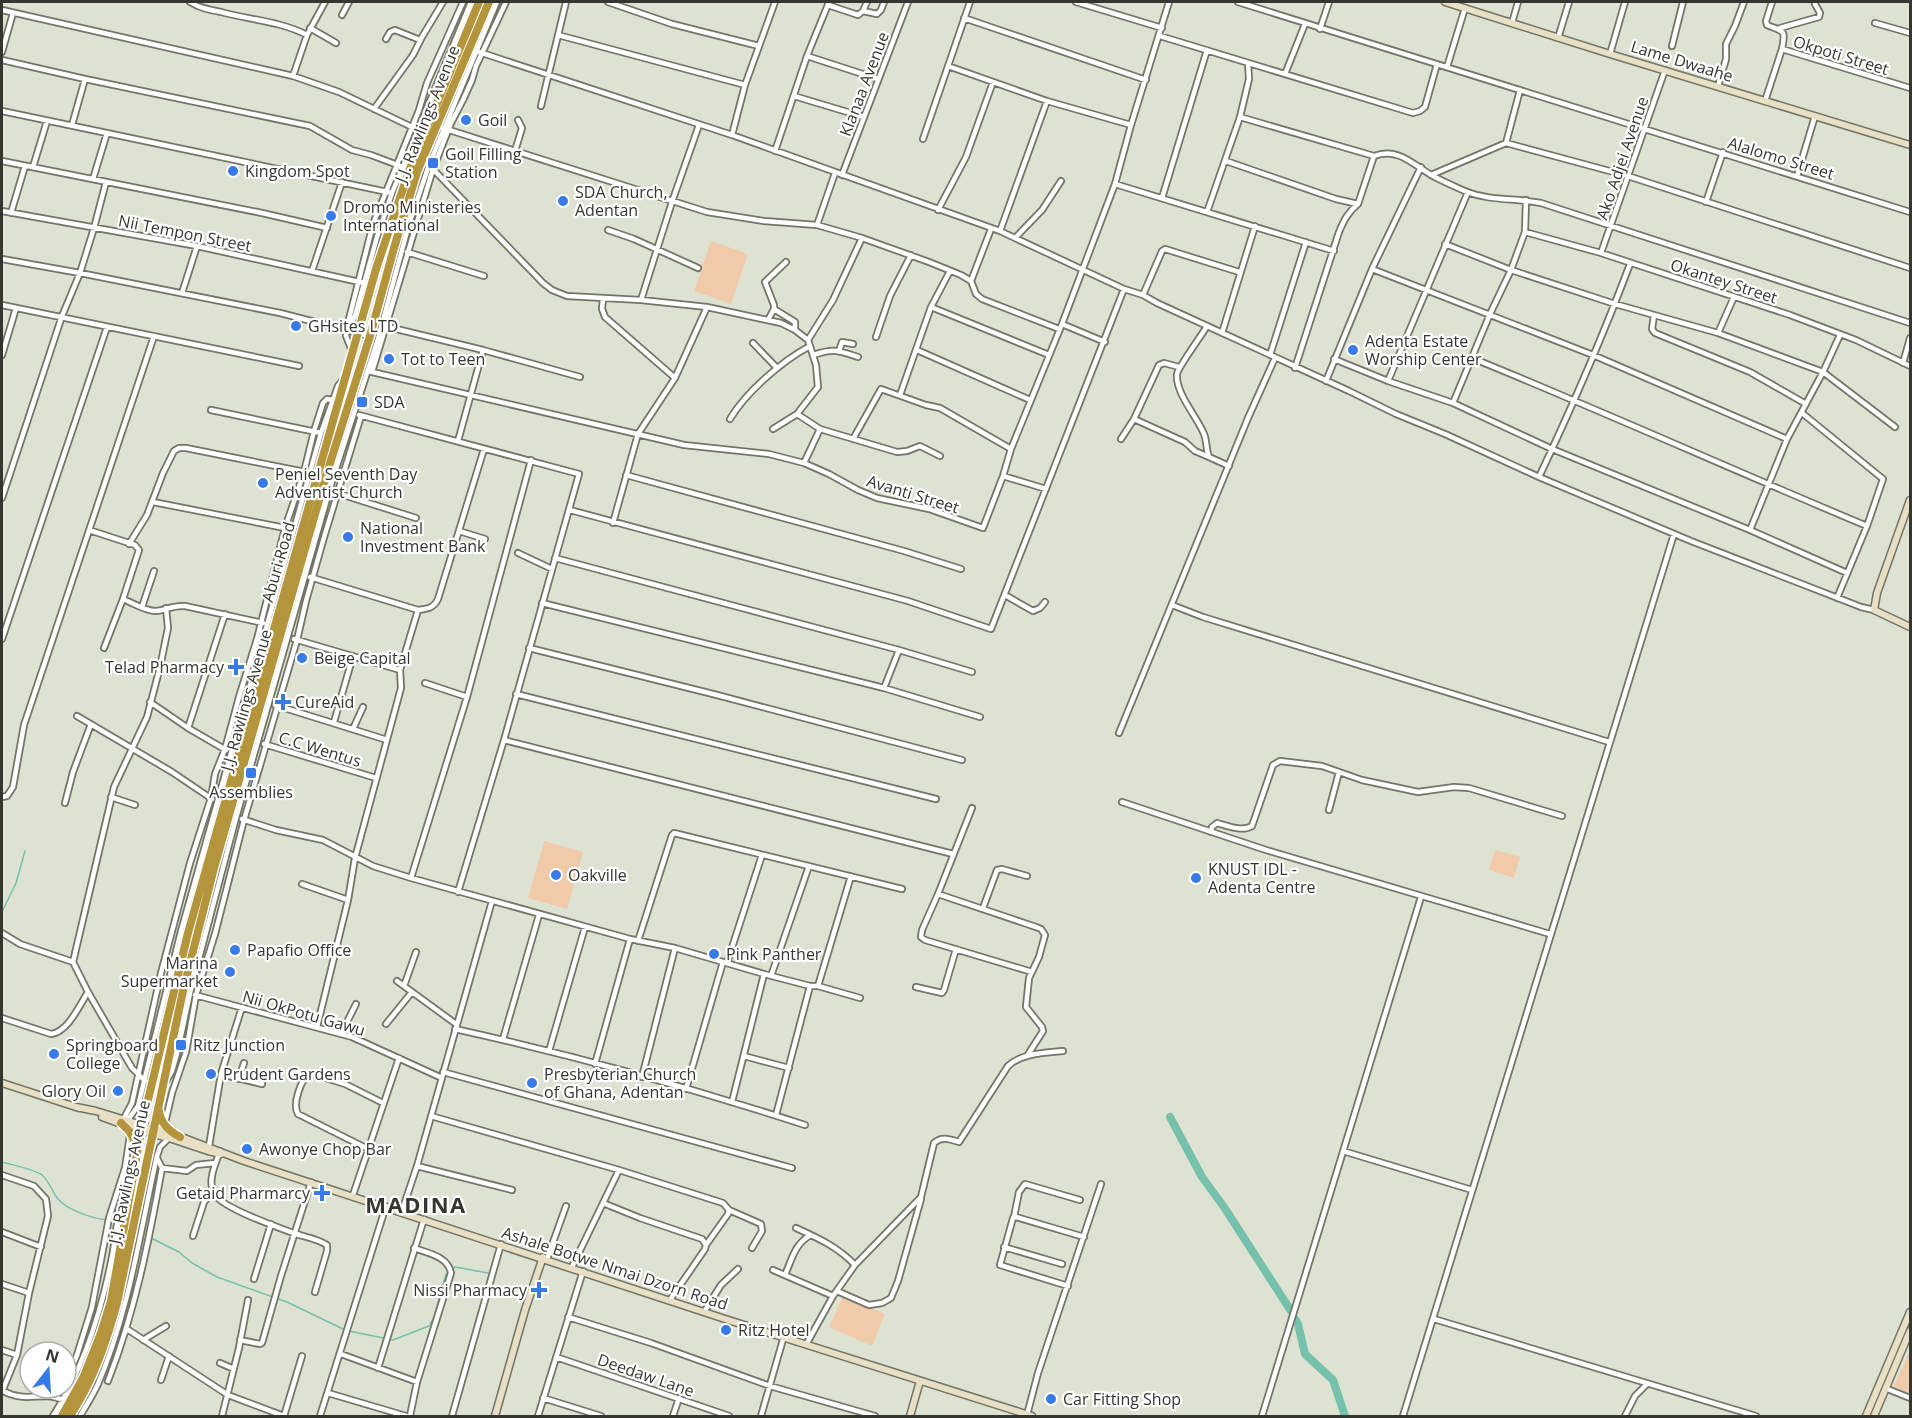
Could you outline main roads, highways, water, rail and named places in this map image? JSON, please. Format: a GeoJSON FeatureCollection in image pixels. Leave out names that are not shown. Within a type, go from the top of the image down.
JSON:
{"type":"FeatureCollection","features":[{"type":"Feature","properties":{"kind":"highway","name":"Aburi Road"},"geometry":{"type":"LineString","coordinates":[[133,1176],[137,1152],[148,1130],[148,1100],[172,985],[243,724],[352,353],[365,335],[376,269],[409,171],[479,2]]}},
{"type":"Feature","properties":{"kind":"highway","name":"J.J. Rawlings Avenue"},"geometry":{"type":"LineString","coordinates":[[70,1416],[91,1380],[126,1280],[146,1169],[148,1130],[158,1108],[183,991],[330,477],[366,372],[365,335],[417,172],[479,34],[489,2]]}},
{"type":"Feature","properties":{"kind":"highway"},"geometry":{"type":"LineString","coordinates":[[398,233],[409,224]]}},
{"type":"Feature","properties":{"kind":"highway"},"geometry":{"type":"LineString","coordinates":[[373,252],[376,269]]}},
{"type":"Feature","properties":{"kind":"highway"},"geometry":{"type":"LineString","coordinates":[[158,1108],[165,1125],[180,1137]]}},
{"type":"Feature","properties":{"kind":"highway"},"geometry":{"type":"LineString","coordinates":[[122,1120],[135,1140],[137,1152]]}},
{"type":"Feature","properties":{"kind":"highway","name":"J.J. Rawlings Avenue"},"geometry":{"type":"LineString","coordinates":[[62,1416],[84,1376],[89,1353],[111,1301],[133,1176]]}},
{"type":"Feature","properties":{"kind":"waterway"},"geometry":{"type":"LineString","coordinates":[[2,912],[16,883],[25,851]]}},
{"type":"Feature","properties":{"kind":"waterway"},"geometry":{"type":"LineString","coordinates":[[1170,1117],[1202,1177],[1291,1311]]}},
{"type":"Feature","properties":{"kind":"waterway"},"geometry":{"type":"LineString","coordinates":[[2,1162],[42,1175],[56,1196],[67,1207],[106,1220]]}},
{"type":"Feature","properties":{"kind":"waterway"},"geometry":{"type":"LineString","coordinates":[[151,1238],[179,1252],[192,1263],[217,1277],[287,1302],[345,1330]]}},
{"type":"Feature","properties":{"kind":"waterway"},"geometry":{"type":"LineString","coordinates":[[349,1331],[393,1340],[429,1326],[434,1317],[446,1274],[455,1267],[488,1273]]}},
{"type":"Feature","properties":{"kind":"waterway"},"geometry":{"type":"LineString","coordinates":[[1295,1319],[1305,1354],[1333,1380],[1345,1416]]}},
{"type":"Feature","properties":{"kind":"place","name":"Goil"},"geometry":{"type":"Point","coordinates":[466,120]}},
{"type":"Feature","properties":{"kind":"place","name":"Goil Filling Station"},"geometry":{"type":"Point","coordinates":[433,163]}},
{"type":"Feature","properties":{"kind":"place","name":"Kingdom Spot"},"geometry":{"type":"Point","coordinates":[233,171]}},
{"type":"Feature","properties":{"kind":"place","name":"SDA Church, Adentan"},"geometry":{"type":"Point","coordinates":[563,201]}},
{"type":"Feature","properties":{"kind":"place","name":"Dromo Ministeries International"},"geometry":{"type":"Point","coordinates":[331,216]}},
{"type":"Feature","properties":{"kind":"place","name":"GHsites LTD"},"geometry":{"type":"Point","coordinates":[296,326]}},
{"type":"Feature","properties":{"kind":"place","name":"Adenta Estate Worship Center"},"geometry":{"type":"Point","coordinates":[1353,350]}},
{"type":"Feature","properties":{"kind":"place","name":"Tot to Teen"},"geometry":{"type":"Point","coordinates":[389,359]}},
{"type":"Feature","properties":{"kind":"place","name":"SDA"},"geometry":{"type":"Point","coordinates":[362,402]}},
{"type":"Feature","properties":{"kind":"place","name":"Peniel Seventh Day Adventist Church"},"geometry":{"type":"Point","coordinates":[263,483]}},
{"type":"Feature","properties":{"kind":"place","name":"National Investment Bank"},"geometry":{"type":"Point","coordinates":[348,537]}},
{"type":"Feature","properties":{"kind":"place","name":"Beige Capital"},"geometry":{"type":"Point","coordinates":[302,658]}},
{"type":"Feature","properties":{"kind":"place","name":"Telad Pharmacy"},"geometry":{"type":"Point","coordinates":[236,667]}},
{"type":"Feature","properties":{"kind":"place","name":"CureAid"},"geometry":{"type":"Point","coordinates":[283,702]}},
{"type":"Feature","properties":{"kind":"place","name":"Assemblies"},"geometry":{"type":"Point","coordinates":[251,773]}},
{"type":"Feature","properties":{"kind":"place","name":"Oakville"},"geometry":{"type":"Point","coordinates":[556,875]}},
{"type":"Feature","properties":{"kind":"place","name":"KNUST IDL - Adenta Centre"},"geometry":{"type":"Point","coordinates":[1196,878]}},
{"type":"Feature","properties":{"kind":"place","name":"Papafio Office"},"geometry":{"type":"Point","coordinates":[235,950]}},
{"type":"Feature","properties":{"kind":"place","name":"Pink Panther"},"geometry":{"type":"Point","coordinates":[714,954]}},
{"type":"Feature","properties":{"kind":"place","name":"Marina Supermarket"},"geometry":{"type":"Point","coordinates":[230,972]}},
{"type":"Feature","properties":{"kind":"place","name":"Ritz Junction"},"geometry":{"type":"Point","coordinates":[181,1045]}},
{"type":"Feature","properties":{"kind":"place","name":"Springboard College"},"geometry":{"type":"Point","coordinates":[54,1054]}},
{"type":"Feature","properties":{"kind":"place","name":"Prudent Gardens"},"geometry":{"type":"Point","coordinates":[211,1074]}},
{"type":"Feature","properties":{"kind":"place","name":"Presbyterian Church of Ghana, Adentan"},"geometry":{"type":"Point","coordinates":[532,1083]}},
{"type":"Feature","properties":{"kind":"place","name":"Glory Oil"},"geometry":{"type":"Point","coordinates":[118,1091]}},
{"type":"Feature","properties":{"kind":"place","name":"Awonye Chop Bar"},"geometry":{"type":"Point","coordinates":[247,1149]}},
{"type":"Feature","properties":{"kind":"place","name":"Getaid Pharmarcy"},"geometry":{"type":"Point","coordinates":[322,1193]}},
{"type":"Feature","properties":{"kind":"place","name":"Nissi Pharmacy"},"geometry":{"type":"Point","coordinates":[539,1290]}},
{"type":"Feature","properties":{"kind":"place","name":"Ritz Hotel"},"geometry":{"type":"Point","coordinates":[726,1330]}},
{"type":"Feature","properties":{"kind":"place","name":"Car Fitting Shop"},"geometry":{"type":"Point","coordinates":[1051,1399]}},
{"type":"Feature","properties":{"kind":"district","name":"MADINA"},"geometry":{"type":"Point","coordinates":[416,1204]}}]}
